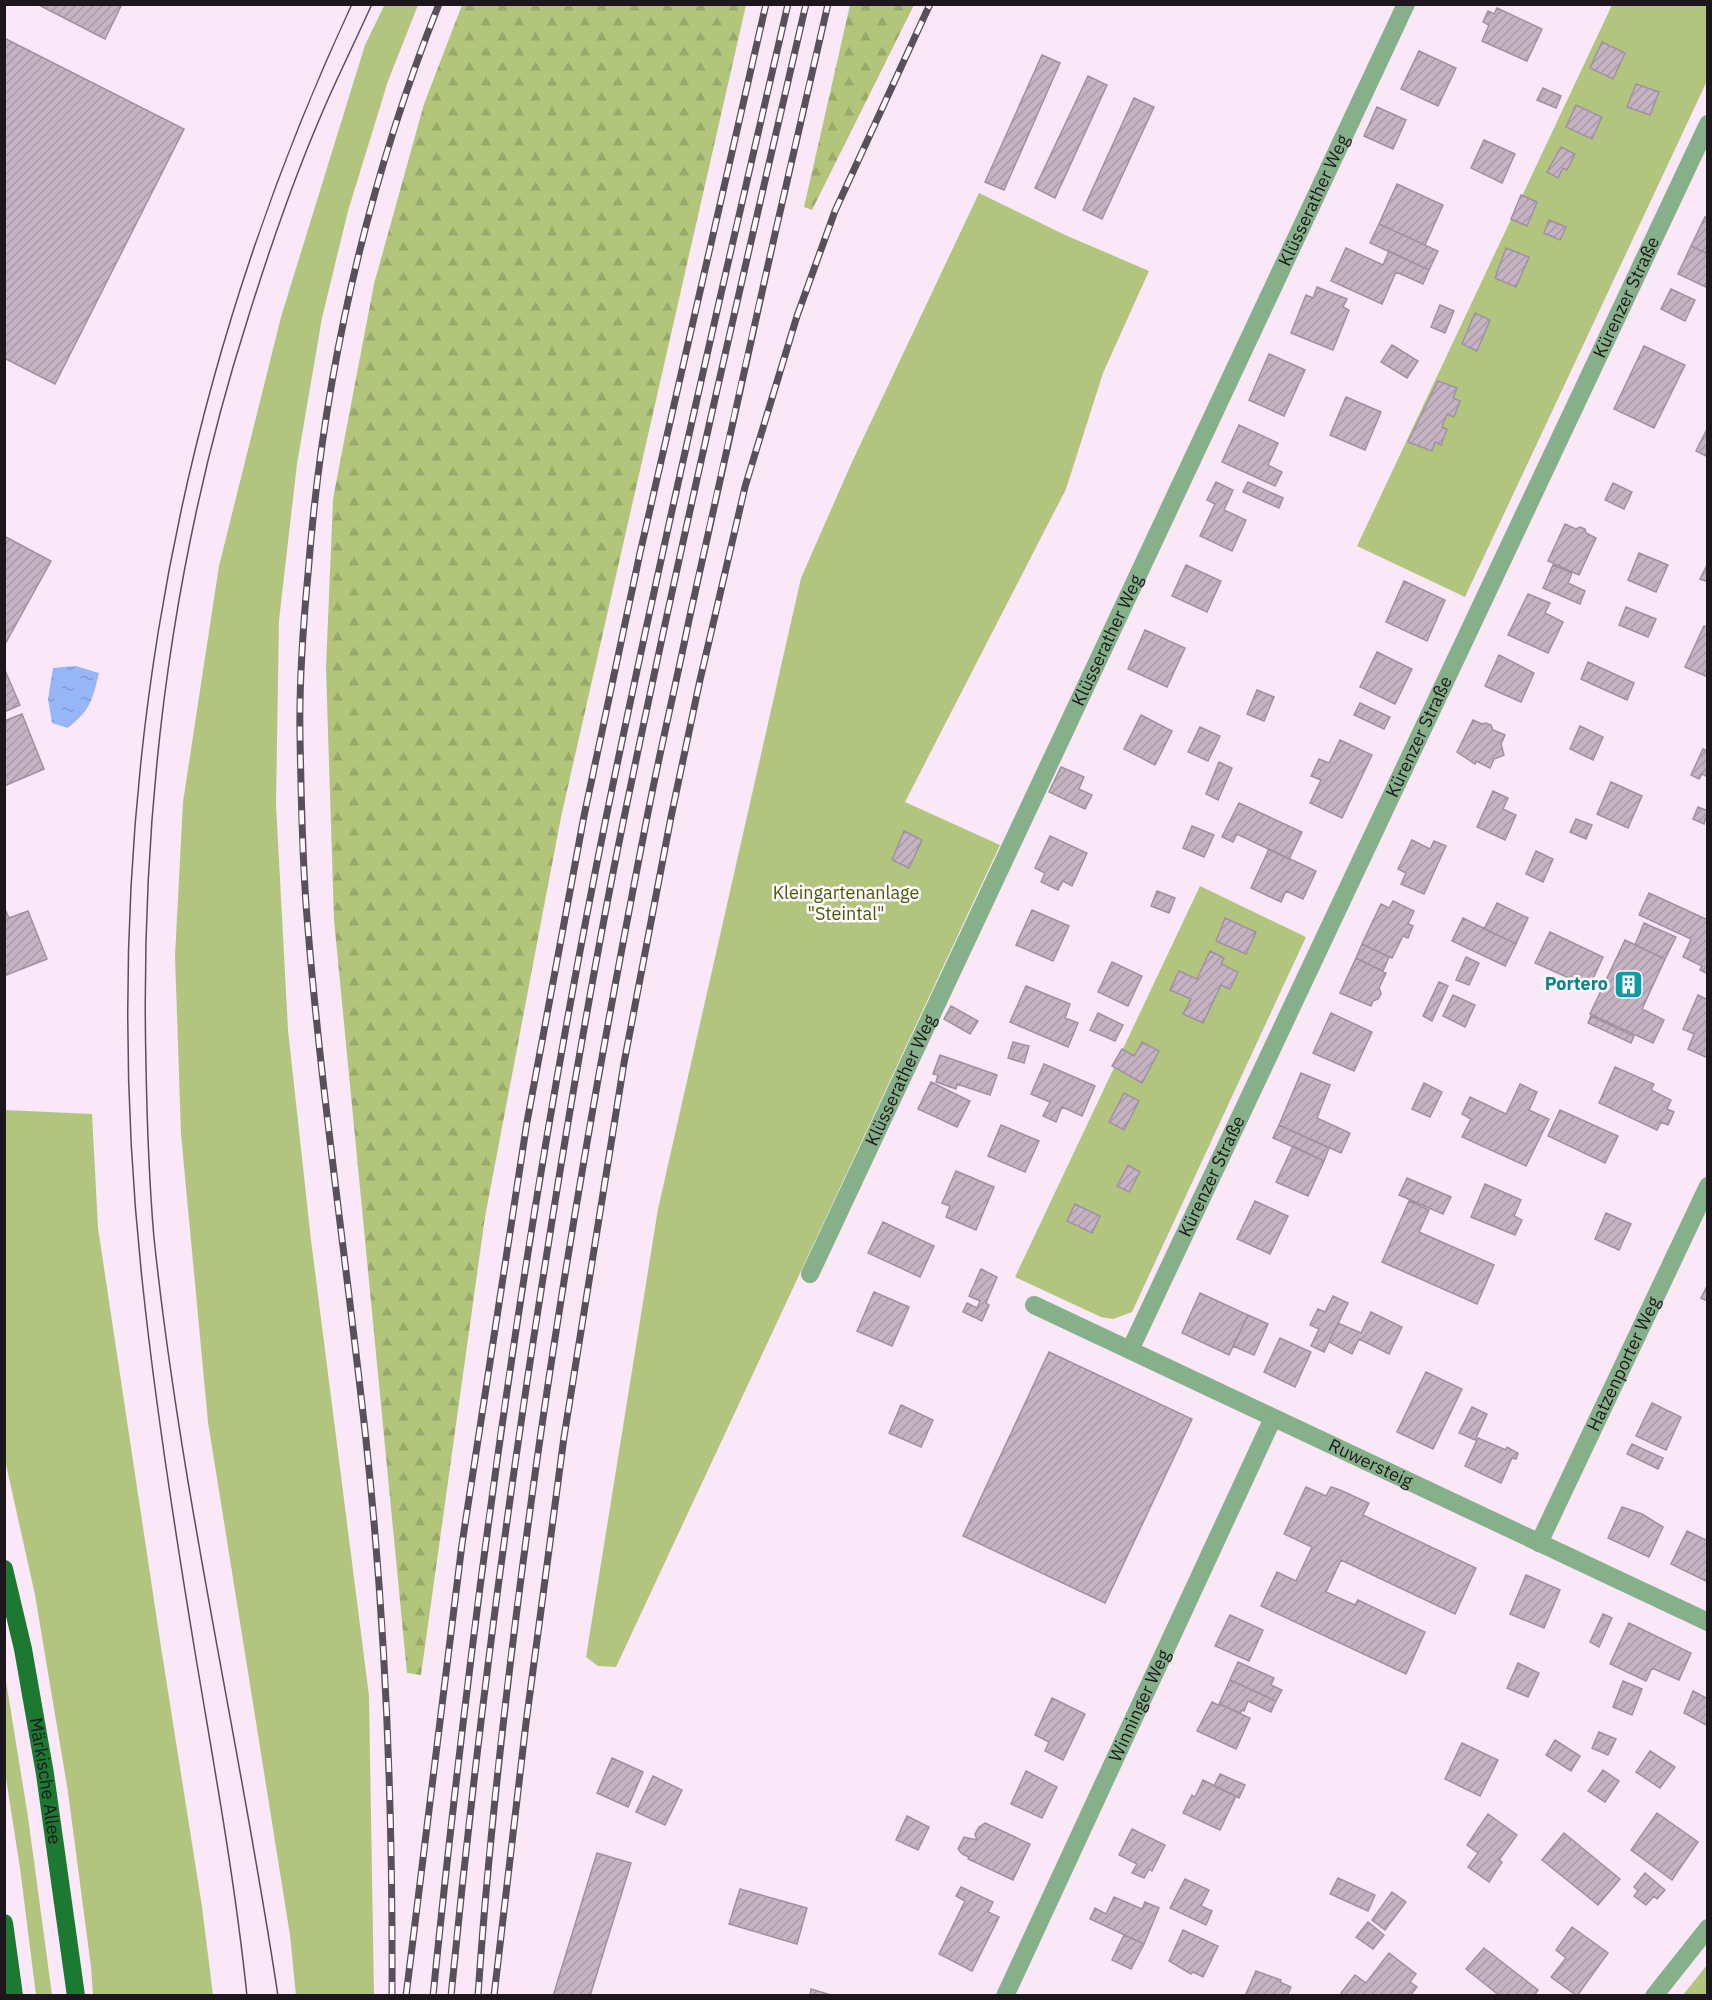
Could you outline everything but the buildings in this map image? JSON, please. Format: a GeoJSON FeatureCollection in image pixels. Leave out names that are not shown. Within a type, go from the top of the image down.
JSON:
{"type":"FeatureCollection","features":[{"type":"Feature","properties":{"kind":"main road","name":"Märkische Allee"},"geometry":{"type":"LineString","coordinates":[[4,1569],[22,1649],[45,1774],[76,1995]]}},
{"type":"Feature","properties":{"kind":"main road"},"geometry":{"type":"LineString","coordinates":[[4,1923],[14,1995]]}},
{"type":"Feature","properties":{"kind":"street","name":"Klüsserather Weg"},"geometry":{"type":"LineString","coordinates":[[810,1274],[1406,4]]}},
{"type":"Feature","properties":{"kind":"street","name":"Kürenzer Straße"},"geometry":{"type":"LineString","coordinates":[[1130,1350],[1707,124]]}},
{"type":"Feature","properties":{"kind":"street","name":"Hatzenporter Weg"},"geometry":{"type":"LineString","coordinates":[[1539,1543],[1707,1186]]}},
{"type":"Feature","properties":{"kind":"street","name":"Ruwersteig"},"geometry":{"type":"LineString","coordinates":[[1034,1305],[1707,1622]]}},
{"type":"Feature","properties":{"kind":"street","name":"Winninger Weg"},"geometry":{"type":"LineString","coordinates":[[1005,1995],[1274,1418]]}},
{"type":"Feature","properties":{"kind":"street"},"geometry":{"type":"LineString","coordinates":[[1654,1995],[1707,1928]]}},
{"type":"Feature","properties":{"kind":"green space"},"geometry":{"type":"Polygon","coordinates":[[[385,4],[418,5],[388,81],[348,211],[322,318],[297,464],[279,620],[276,804],[288,1030],[311,1240],[369,1696],[374,1995],[296,1996],[290,1935],[208,1422],[181,1134],[175,956],[183,802],[219,566],[281,317],[365,45],[385,4]]]}},
{"type":"Feature","properties":{"kind":"green space"},"geometry":{"type":"Polygon","coordinates":[[[462,5],[746,5],[561,817],[485,1217],[421,1675],[407,1673],[334,920],[326,668],[333,499],[374,284],[424,104],[462,5]]]}},
{"type":"Feature","properties":{"kind":"green space"},"geometry":{"type":"Polygon","coordinates":[[[850,5],[914,5],[812,210],[804,207],[850,5]]]}},
{"type":"Feature","properties":{"kind":"green space"},"geometry":{"type":"Polygon","coordinates":[[[1612,5],[1707,5],[1707,81],[1465,597],[1357,546],[1612,5]]]}},
{"type":"Feature","properties":{"kind":"green space","name":"Kleingartenanlage \"Steintal\""},"geometry":{"type":"Polygon","coordinates":[[[979,193],[1063,234],[1149,271],[1103,373],[1066,489],[905,802],[1000,845],[616,1667],[598,1666],[586,1657],[658,1209],[801,578],[852,462],[979,193]]]}},
{"type":"Feature","properties":{"kind":"green space"},"geometry":{"type":"Polygon","coordinates":[[[1200,886],[1306,937],[1132,1312],[1113,1319],[1101,1317],[1015,1277],[1200,886]]]}},
{"type":"Feature","properties":{"kind":"green space"},"geometry":{"type":"Polygon","coordinates":[[[5,1110],[92,1114],[98,1228],[202,1907],[213,1995],[93,1995],[68,1792],[35,1595],[5,1460],[5,1110]]]}},
{"type":"Feature","properties":{"kind":"green space"},"geometry":{"type":"Polygon","coordinates":[[[5,1675],[28,1817],[52,1995],[36,1995],[5,1772],[5,1675]]]}},
{"type":"Feature","properties":{"kind":"green space"},"geometry":{"type":"Polygon","coordinates":[[[1707,1965],[1707,1995],[1683,1995],[1707,1965]]]}},
{"type":"Feature","properties":{"kind":"water"},"geometry":{"type":"Polygon","coordinates":[[[76,666],[99,673],[90,704],[68,728],[52,723],[48,699],[53,668],[76,666]]]}},
{"type":"Feature","properties":{"kind":"tram line"},"geometry":{"type":"LineString","coordinates":[[247,1996],[230,1866],[173,1516],[148,1334],[130,1122],[128,957],[138,794],[158,632],[190,472],[233,313],[287,158],[352,4]]}},
{"type":"Feature","properties":{"kind":"tram line"},"geometry":{"type":"LineString","coordinates":[[278,1996],[179,1428],[154,1238],[146,1065],[149,876],[155,781],[180,594],[221,409],[257,290],[295,179],[317,124],[372,4]]}},
{"type":"Feature","properties":{"kind":"railway"},"geometry":{"type":"LineString","coordinates":[[392,1996],[387,1718],[379,1579],[366,1440],[327,1114],[305,894],[300,695],[304,614],[315,501],[337,356],[369,213],[413,73],[439,4]]}},
{"type":"Feature","properties":{"kind":"railway"},"geometry":{"type":"LineString","coordinates":[[406,1996],[462,1544],[527,1122],[584,816],[640,553],[766,4]]}},
{"type":"Feature","properties":{"kind":"railway"},"geometry":{"type":"LineString","coordinates":[[433,1996],[484,1552],[551,1111],[627,716],[694,411],[788,4]]}},
{"type":"Feature","properties":{"kind":"railway"},"geometry":{"type":"LineString","coordinates":[[451,1996],[470,1811],[505,1535],[546,1259],[592,983],[667,614],[806,4]]}},
{"type":"Feature","properties":{"kind":"railway"},"geometry":{"type":"LineString","coordinates":[[478,1996],[495,1794],[519,1594],[561,1301],[601,1064],[661,750],[828,4]]}},
{"type":"Feature","properties":{"kind":"railway"},"geometry":{"type":"LineString","coordinates":[[494,1996],[526,1723],[564,1437],[624,1063],[700,680],[745,487],[797,316],[835,211],[930,4]]}},
{"type":"Feature","properties":{"kind":"place","name":"Portero"},"geometry":{"type":"Point","coordinates":[1629,984]}}]}
